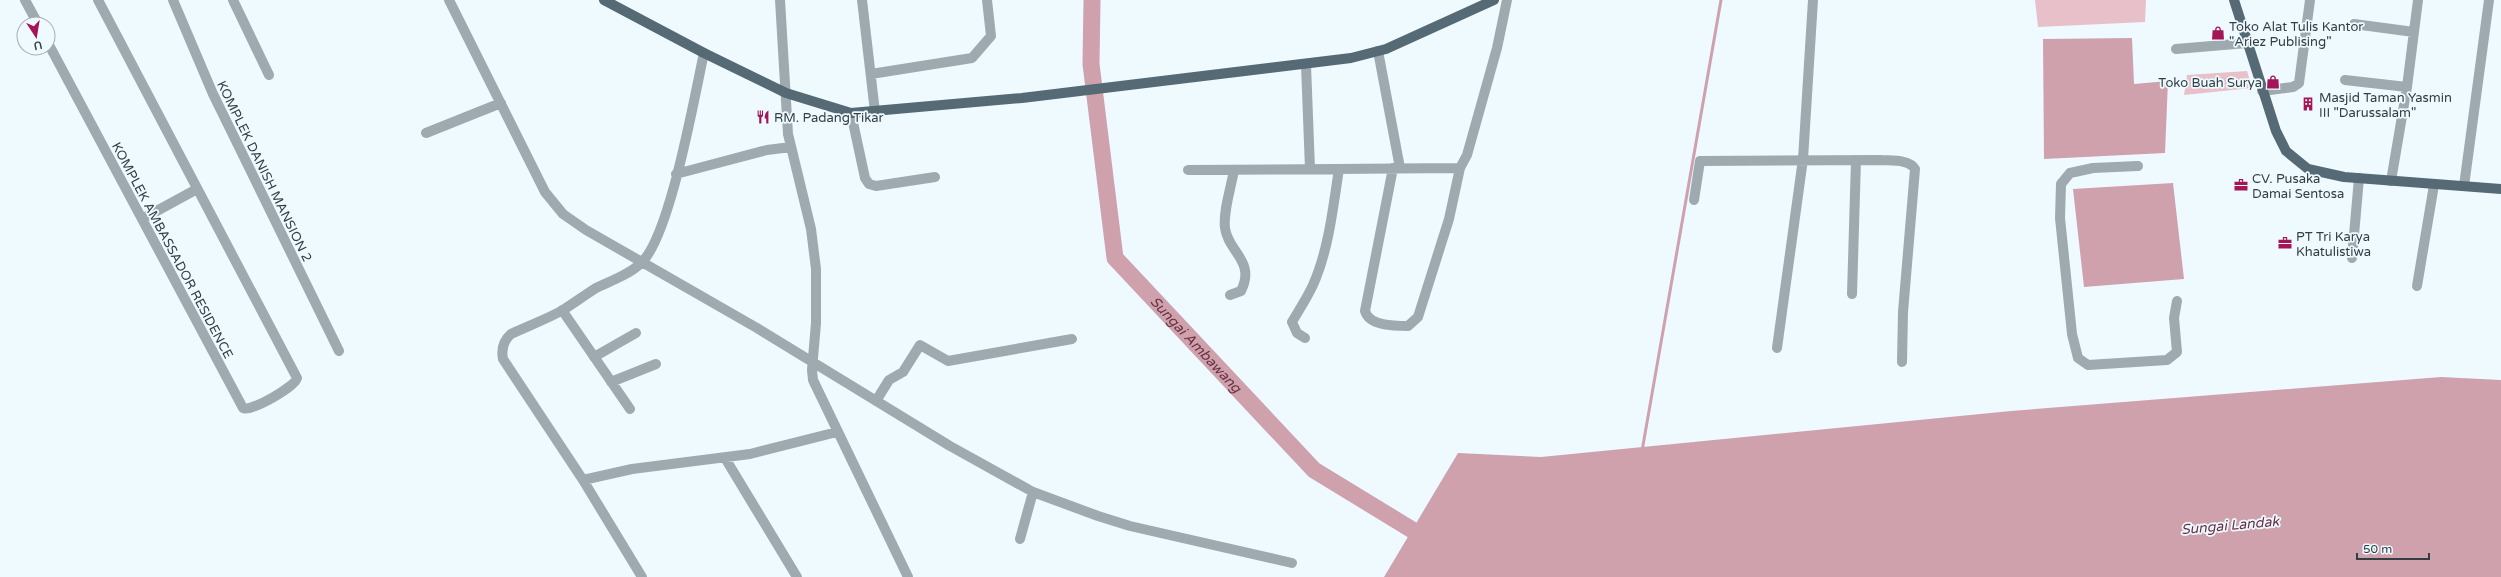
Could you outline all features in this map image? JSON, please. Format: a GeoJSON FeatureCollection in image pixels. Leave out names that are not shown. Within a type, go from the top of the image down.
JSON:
{"type":"FeatureCollection","features":[{"type":"Feature","properties":{"kind":"main road"},"geometry":{"type":"LineString","coordinates":[[604,0],[704,53],[786,93],[851,113],[1022,98],[1306,65],[1378,51],[1494,0]]}},
{"type":"Feature","properties":{"kind":"main road"},"geometry":{"type":"LineString","coordinates":[[2234,0],[2276,131],[2286,151],[2308,170],[2360,178],[2434,185],[2501,189]]}},
{"type":"Feature","properties":{"kind":"street"},"geometry":{"type":"LineString","coordinates":[[25,0],[34,16]]}},
{"type":"Feature","properties":{"kind":"street"},"geometry":{"type":"LineString","coordinates":[[98,0],[197,189],[142,219]]}},
{"type":"Feature","properties":{"kind":"street","name":"KOMPLEK DANISH MANSION 2"},"geometry":{"type":"LineString","coordinates":[[173,0],[212,94],[339,351]]}},
{"type":"Feature","properties":{"kind":"street"},"geometry":{"type":"LineString","coordinates":[[233,0],[269,75]]}},
{"type":"Feature","properties":{"kind":"street"},"geometry":{"type":"LineString","coordinates":[[450,0],[552,204],[586,230],[641,264],[812,362],[962,453],[1033,492],[1130,526],[1292,564]]}},
{"type":"Feature","properties":{"kind":"street"},"geometry":{"type":"LineString","coordinates":[[780,0],[786,93],[786,119],[791,147],[811,229],[816,269],[816,323],[812,362],[813,380],[908,577]]}},
{"type":"Feature","properties":{"kind":"street"},"geometry":{"type":"LineString","coordinates":[[862,0],[876,112]]}},
{"type":"Feature","properties":{"kind":"street"},"geometry":{"type":"LineString","coordinates":[[871,74],[972,58],[991,36],[987,0]]}},
{"type":"Feature","properties":{"kind":"street"},"geometry":{"type":"LineString","coordinates":[[1378,51],[1396,168],[1365,311],[1371,320],[1392,326],[1408,326],[1418,317],[1449,219],[1460,168],[1467,155],[1497,48],[1507,0]]}},
{"type":"Feature","properties":{"kind":"street"},"geometry":{"type":"LineString","coordinates":[[1778,348],[1804,159],[1813,0]]}},
{"type":"Feature","properties":{"kind":"street"},"geometry":{"type":"LineString","coordinates":[[2262,91],[2293,87],[2299,83],[2310,0]]}},
{"type":"Feature","properties":{"kind":"street"},"geometry":{"type":"LineString","coordinates":[[2391,181],[2407,87],[2418,0]]}},
{"type":"Feature","properties":{"kind":"street"},"geometry":{"type":"LineString","coordinates":[[2464,186],[2489,0]]}},
{"type":"Feature","properties":{"kind":"street"},"geometry":{"type":"LineString","coordinates":[[2354,24],[2414,32]]}},
{"type":"Feature","properties":{"kind":"street"},"geometry":{"type":"LineString","coordinates":[[2176,49],[2247,43]]}},
{"type":"Feature","properties":{"kind":"street"},"geometry":{"type":"LineString","coordinates":[[642,577],[583,480],[504,360],[502,353],[503,344],[511,334],[562,310],[641,264],[659,237],[676,174],[704,53]]}},
{"type":"Feature","properties":{"kind":"street","name":"KOMPLEK AMBASSADOR RESIDENCE"},"geometry":{"type":"LineString","coordinates":[[55,56],[243,408],[251,409],[293,385],[297,381],[296,375],[197,189]]}},
{"type":"Feature","properties":{"kind":"street"},"geometry":{"type":"LineString","coordinates":[[1306,65],[1310,169]]}},
{"type":"Feature","properties":{"kind":"street"},"geometry":{"type":"LineString","coordinates":[[2346,80],[2407,87]]}},
{"type":"Feature","properties":{"kind":"street"},"geometry":{"type":"LineString","coordinates":[[426,133],[501,103]]}},
{"type":"Feature","properties":{"kind":"street"},"geometry":{"type":"LineString","coordinates":[[851,113],[865,178],[869,184],[876,186],[935,177]]}},
{"type":"Feature","properties":{"kind":"street"},"geometry":{"type":"LineString","coordinates":[[676,174],[754,154],[791,147]]}},
{"type":"Feature","properties":{"kind":"street"},"geometry":{"type":"LineString","coordinates":[[1694,200],[1700,161],[1804,159],[1898,161],[1907,163],[1915,169],[1904,312],[1902,362]]}},
{"type":"Feature","properties":{"kind":"street"},"geometry":{"type":"LineString","coordinates":[[1852,294],[1856,160]]}},
{"type":"Feature","properties":{"kind":"street"},"geometry":{"type":"LineString","coordinates":[[2138,166],[2093,168],[2070,173],[2061,184],[2060,218],[2072,334],[2078,358],[2088,365],[2167,360],[2177,352],[2174,318],[2177,300]]}},
{"type":"Feature","properties":{"kind":"street"},"geometry":{"type":"LineString","coordinates":[[1188,170],[1460,168]]}},
{"type":"Feature","properties":{"kind":"street"},"geometry":{"type":"LineString","coordinates":[[1305,338],[1297,333],[1292,322],[1313,285],[1320,264],[1330,223],[1339,169]]}},
{"type":"Feature","properties":{"kind":"street"},"geometry":{"type":"LineString","coordinates":[[1230,295],[1241,291],[1245,275],[1241,259],[1225,229],[1234,170]]}},
{"type":"Feature","properties":{"kind":"street"},"geometry":{"type":"LineString","coordinates":[[2352,258],[2360,178]]}},
{"type":"Feature","properties":{"kind":"street"},"geometry":{"type":"LineString","coordinates":[[2417,286],[2434,185]]}},
{"type":"Feature","properties":{"kind":"street"},"geometry":{"type":"LineString","coordinates":[[562,310],[630,409]]}},
{"type":"Feature","properties":{"kind":"street"},"geometry":{"type":"LineString","coordinates":[[594,357],[636,333]]}},
{"type":"Feature","properties":{"kind":"street"},"geometry":{"type":"LineString","coordinates":[[876,401],[889,380],[903,372],[920,345],[948,361],[1072,339]]}},
{"type":"Feature","properties":{"kind":"street"},"geometry":{"type":"LineString","coordinates":[[611,382],[656,364]]}},
{"type":"Feature","properties":{"kind":"street"},"geometry":{"type":"LineString","coordinates":[[583,480],[632,469],[725,458],[777,448],[837,432]]}},
{"type":"Feature","properties":{"kind":"street"},"geometry":{"type":"LineString","coordinates":[[725,458],[797,577]]}},
{"type":"Feature","properties":{"kind":"street"},"geometry":{"type":"LineString","coordinates":[[1020,539],[1033,492]]}},
{"type":"Feature","properties":{"kind":"shaded area"},"geometry":{"type":"Polygon","coordinates":[[[2035,0],[2146,0],[2145,22],[2038,27],[2035,0]]]}},
{"type":"Feature","properties":{"kind":"shaded area"},"geometry":{"type":"Polygon","coordinates":[[[2247,71],[2252,88],[2184,95],[2187,75],[2247,71]]]}},
{"type":"Feature","properties":{"kind":"water"},"geometry":{"type":"Polygon","coordinates":[[[2132,38],[2134,84],[2168,81],[2165,153],[2044,159],[2043,39],[2132,38]]]}},
{"type":"Feature","properties":{"kind":"water"},"geometry":{"type":"Polygon","coordinates":[[[2173,183],[2184,279],[2084,287],[2073,189],[2173,183]]]}},
{"type":"Feature","properties":{"kind":"water","name":"Sungai Landak"},"geometry":{"type":"Polygon","coordinates":[[[2441,377],[2501,380],[2501,577],[1384,577],[1458,453],[1541,457],[2011,411],[2441,377]]]}},
{"type":"Feature","properties":{"kind":"waterway","name":"Sungai Ambawang"},"geometry":{"type":"LineString","coordinates":[[1092,0],[1091,64],[1115,258],[1314,470],[1432,542]]}},
{"type":"Feature","properties":{"kind":"waterway"},"geometry":{"type":"LineString","coordinates":[[1642,451],[1721,0]]}},
{"type":"Feature","properties":{"kind":"place","name":"Toko Alat Tulis Kantor \"Ariez Publising\""},"geometry":{"type":"Point","coordinates":[2218,33]}},
{"type":"Feature","properties":{"kind":"place","name":"Toko Buah Surya"},"geometry":{"type":"Point","coordinates":[2273,82]}},
{"type":"Feature","properties":{"kind":"place","name":"Masjid Taman Yasmin III \"Darussalam\""},"geometry":{"type":"Point","coordinates":[2308,104]}},
{"type":"Feature","properties":{"kind":"place","name":"RM. Padang Tikar"},"geometry":{"type":"Point","coordinates":[763,117]}},
{"type":"Feature","properties":{"kind":"place","name":"CV. Pusaka Damai Sentosa"},"geometry":{"type":"Point","coordinates":[2241,185]}},
{"type":"Feature","properties":{"kind":"place","name":"PT Tri Karya Khatulistiwa"},"geometry":{"type":"Point","coordinates":[2285,243]}}]}
